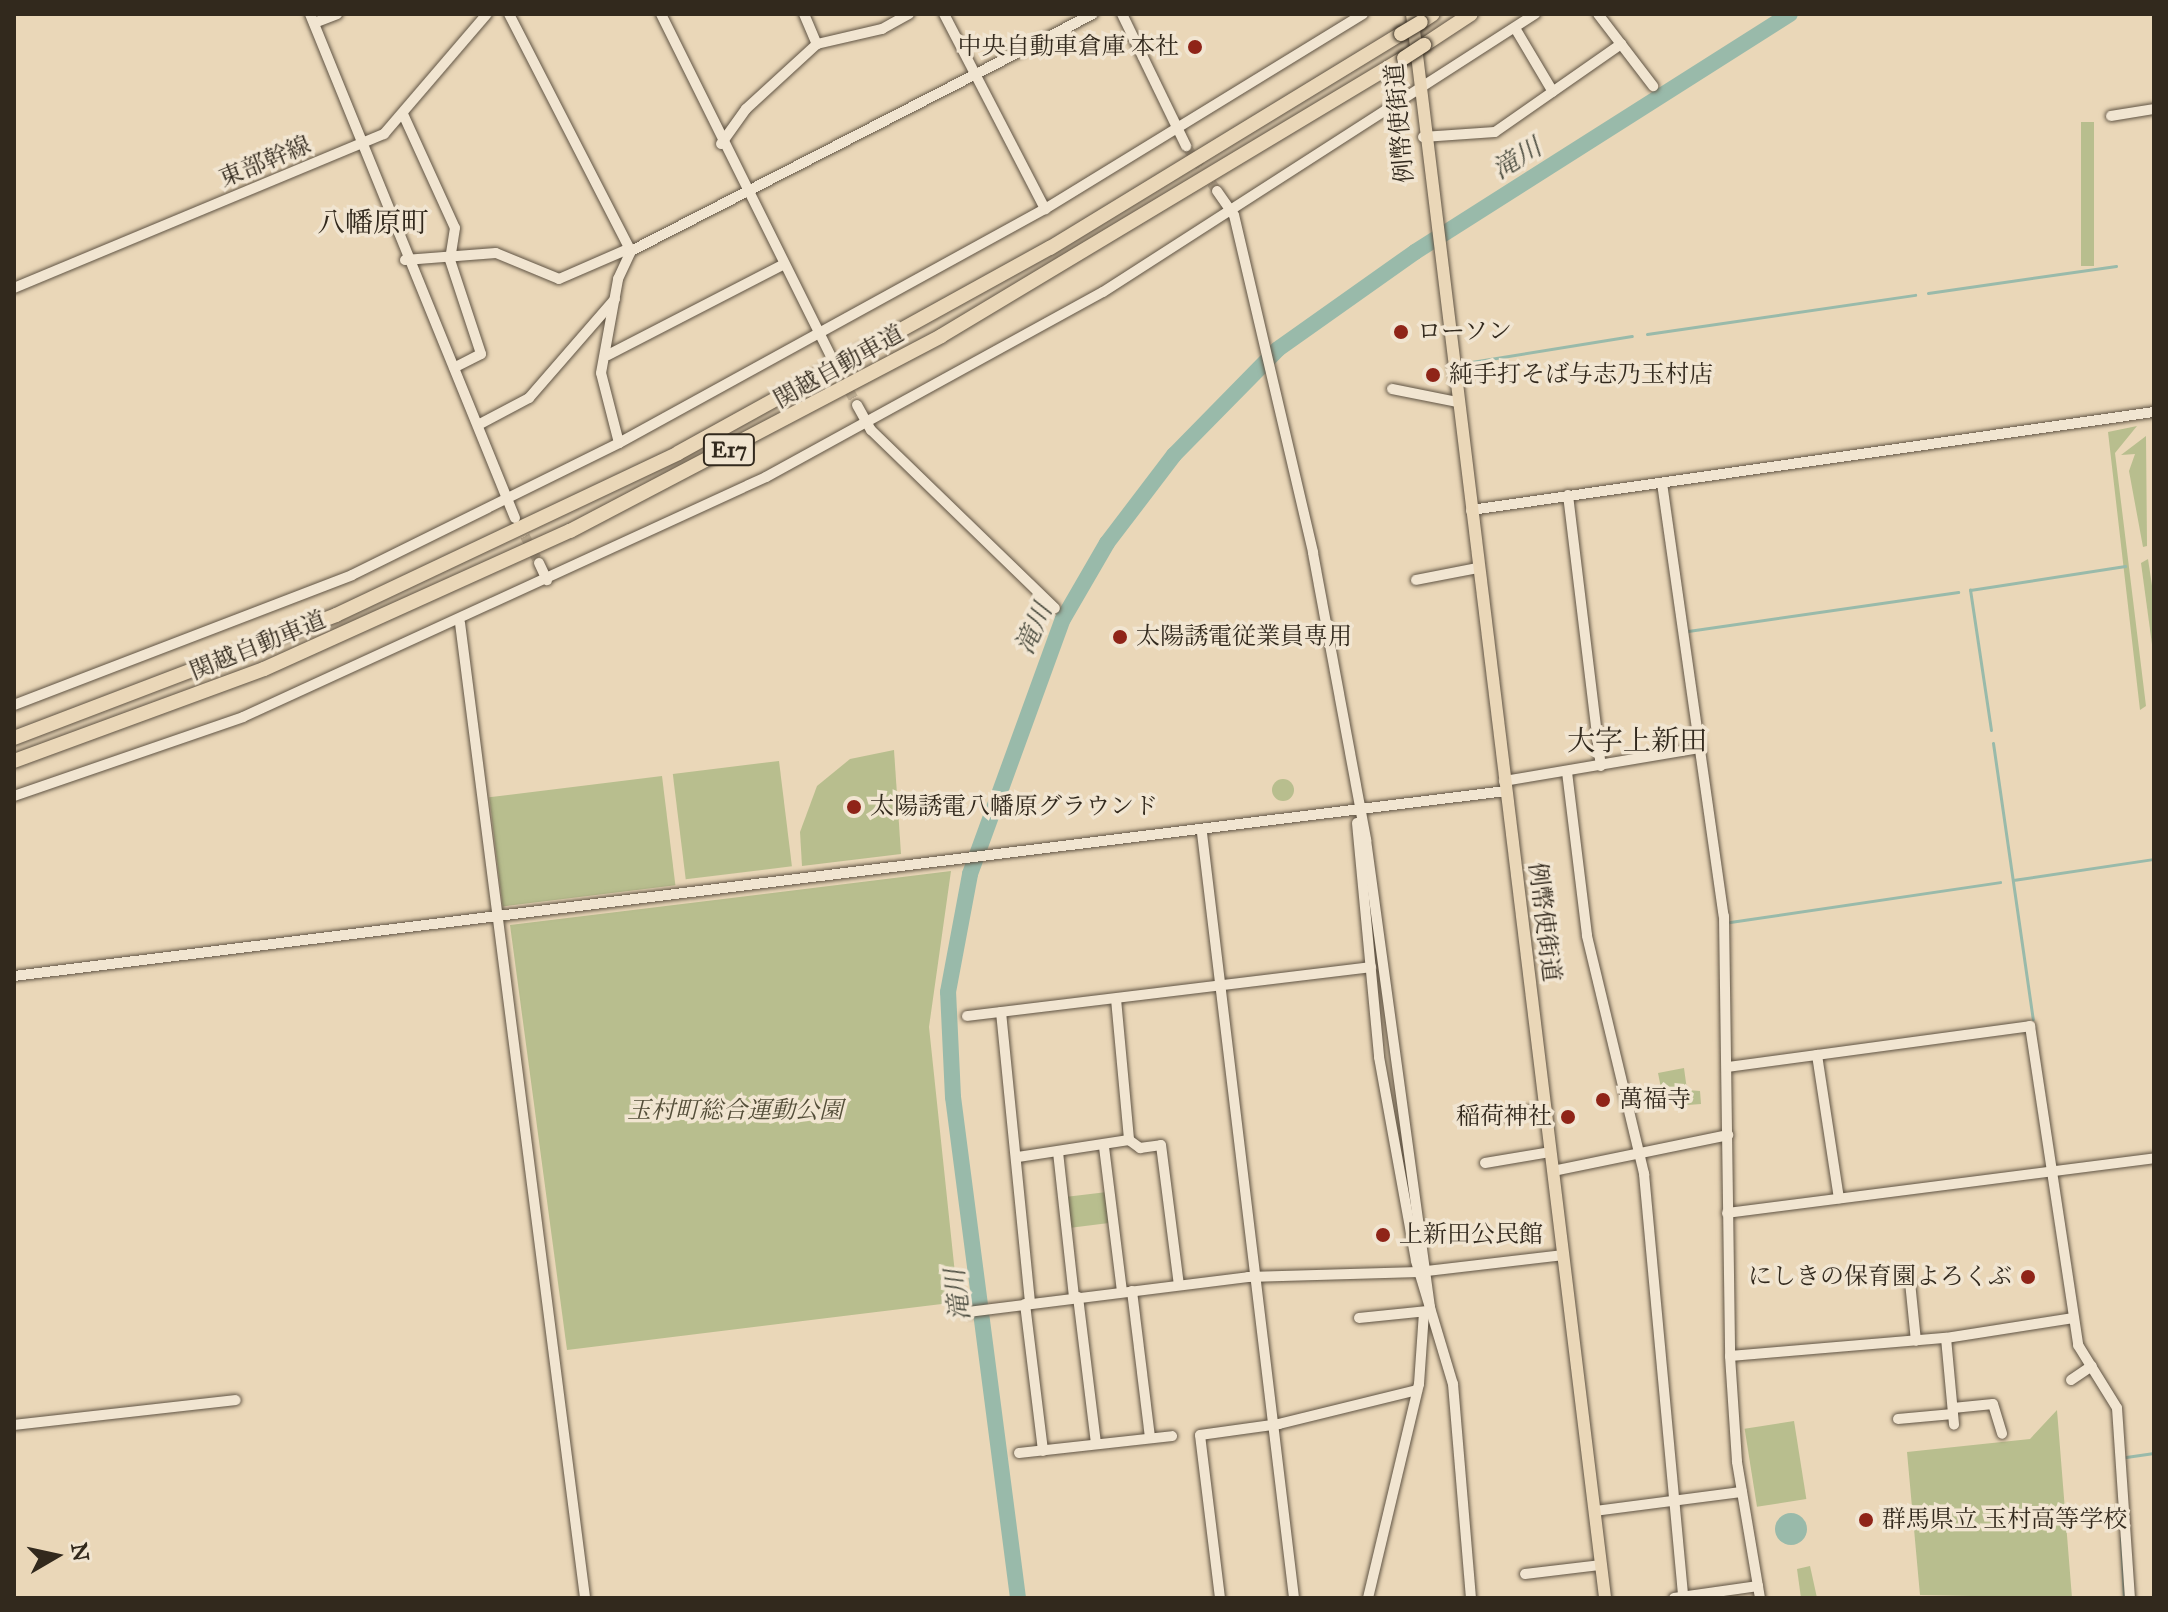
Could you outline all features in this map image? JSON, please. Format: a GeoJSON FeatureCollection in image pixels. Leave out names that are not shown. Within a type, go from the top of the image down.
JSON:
{"type":"FeatureCollection","features":[{"type":"Feature","properties":{"kind":"highway","name":"関越自動車道"},"geometry":{"type":"LineString","coordinates":[[14,761],[264,669],[570,531],[941,336],[1404,58],[1471,14]]}},
{"type":"Feature","properties":{"kind":"highway","name":"関越自動車道"},"geometry":{"type":"LineString","coordinates":[[14,738],[336,615],[678,453],[1050,248],[1401,34],[1422,17]]}},
{"type":"Feature","properties":{"kind":"main road","name":"例幣使街道"},"geometry":{"type":"LineString","coordinates":[[1422,17],[1420,92],[1433,228],[1471,510],[1605,1598]]}},
{"type":"Feature","properties":{"kind":"street"},"geometry":{"type":"LineString","coordinates":[[337,14],[312,18],[363,143],[405,260],[454,368],[515,518]]}},
{"type":"Feature","properties":{"kind":"street","name":"東部幹線"},"geometry":{"type":"LineString","coordinates":[[14,288],[363,143],[403,114],[487,14]]}},
{"type":"Feature","properties":{"kind":"street"},"geometry":{"type":"LineString","coordinates":[[509,14],[630,250],[615,299],[600,389],[619,443]]}},
{"type":"Feature","properties":{"kind":"street"},"geometry":{"type":"LineString","coordinates":[[661,14],[721,144],[830,354]]}},
{"type":"Feature","properties":{"kind":"street"},"geometry":{"type":"LineString","coordinates":[[804,14],[817,44]]}},
{"type":"Feature","properties":{"kind":"street"},"geometry":{"type":"LineString","coordinates":[[721,144],[746,109],[817,44],[882,29],[909,14]]}},
{"type":"Feature","properties":{"kind":"street"},"geometry":{"type":"LineString","coordinates":[[944,14],[1045,209]]}},
{"type":"Feature","properties":{"kind":"street"},"geometry":{"type":"LineString","coordinates":[[405,260],[450,260],[496,253],[559,279],[630,250],[746,193],[1093,14]]}},
{"type":"Feature","properties":{"kind":"street"},"geometry":{"type":"LineString","coordinates":[[1122,14],[1180,127],[1186,146]]}},
{"type":"Feature","properties":{"kind":"street"},"geometry":{"type":"LineString","coordinates":[[14,705],[198,640],[619,443],[820,337],[1045,209],[1363,14]]}},
{"type":"Feature","properties":{"kind":"street"},"geometry":{"type":"LineString","coordinates":[[14,796],[243,717],[460,623],[867,424],[1103,292],[1420,92],[1535,14]]}},
{"type":"Feature","properties":{"kind":"street"},"geometry":{"type":"LineString","coordinates":[[1598,14],[1653,86]]}},
{"type":"Feature","properties":{"kind":"street"},"geometry":{"type":"LineString","coordinates":[[1515,28],[1553,92]]}},
{"type":"Feature","properties":{"kind":"street"},"geometry":{"type":"LineString","coordinates":[[1423,137],[1495,132],[1621,44]]}},
{"type":"Feature","properties":{"kind":"street"},"geometry":{"type":"LineString","coordinates":[[2111,116],[2154,109]]}},
{"type":"Feature","properties":{"kind":"street"},"geometry":{"type":"LineString","coordinates":[[403,114],[455,228],[450,260],[481,354],[454,368]]}},
{"type":"Feature","properties":{"kind":"street"},"geometry":{"type":"LineString","coordinates":[[1217,191],[1231,210],[1273,374],[1333,668],[1381,965],[1424,1271],[1427,1311],[1417,1390],[1368,1598]]}},
{"type":"Feature","properties":{"kind":"street"},"geometry":{"type":"LineString","coordinates":[[608,355],[784,264]]}},
{"type":"Feature","properties":{"kind":"street"},"geometry":{"type":"LineString","coordinates":[[478,425],[529,398],[615,299]]}},
{"type":"Feature","properties":{"kind":"street"},"geometry":{"type":"LineString","coordinates":[[1392,389],[1457,402]]}},
{"type":"Feature","properties":{"kind":"street"},"geometry":{"type":"LineString","coordinates":[[857,405],[867,424],[1055,608]]}},
{"type":"Feature","properties":{"kind":"street"},"geometry":{"type":"LineString","coordinates":[[1471,510],[2154,412]]}},
{"type":"Feature","properties":{"kind":"street"},"geometry":{"type":"LineString","coordinates":[[1567,772],[1600,1006],[1628,1086],[1640,1154],[1678,1596],[1759,1592],[1742,1492],[1730,1356],[1724,916],[1662,483]]}},
{"type":"Feature","properties":{"kind":"street"},"geometry":{"type":"LineString","coordinates":[[1568,495],[1601,766]]}},
{"type":"Feature","properties":{"kind":"street"},"geometry":{"type":"LineString","coordinates":[[539,563],[547,580]]}},
{"type":"Feature","properties":{"kind":"street"},"geometry":{"type":"LineString","coordinates":[[1416,580],[1478,568]]}},
{"type":"Feature","properties":{"kind":"street"},"geometry":{"type":"LineString","coordinates":[[460,623],[501,917],[585,1598]]}},
{"type":"Feature","properties":{"kind":"street"},"geometry":{"type":"LineString","coordinates":[[14,976],[1357,817],[1567,772],[1700,748]]}},
{"type":"Feature","properties":{"kind":"street"},"geometry":{"type":"LineString","coordinates":[[1357,817],[1368,967],[1424,1271]]}},
{"type":"Feature","properties":{"kind":"street"},"geometry":{"type":"LineString","coordinates":[[1202,833],[1294,1598]]}},
{"type":"Feature","properties":{"kind":"street"},"geometry":{"type":"LineString","coordinates":[[967,1016],[1381,965]]}},
{"type":"Feature","properties":{"kind":"street"},"geometry":{"type":"LineString","coordinates":[[1116,999],[1129,1140],[1140,1148],[1161,1145],[1179,1285]]}},
{"type":"Feature","properties":{"kind":"street"},"geometry":{"type":"LineString","coordinates":[[1001,1012],[1018,1157],[1013,1167],[1043,1451]]}},
{"type":"Feature","properties":{"kind":"street"},"geometry":{"type":"LineString","coordinates":[[1728,1067],[2030,1026],[2073,1318],[2092,1366],[2117,1408],[2130,1598]]}},
{"type":"Feature","properties":{"kind":"street"},"geometry":{"type":"LineString","coordinates":[[1817,1055],[1839,1198]]}},
{"type":"Feature","properties":{"kind":"street"},"geometry":{"type":"LineString","coordinates":[[1496,1117],[1546,1108]]}},
{"type":"Feature","properties":{"kind":"street"},"geometry":{"type":"LineString","coordinates":[[1553,1171],[1728,1135]]}},
{"type":"Feature","properties":{"kind":"street"},"geometry":{"type":"LineString","coordinates":[[1018,1157],[1104,1147],[1129,1140]]}},
{"type":"Feature","properties":{"kind":"street"},"geometry":{"type":"LineString","coordinates":[[1104,1147],[1150,1438]]}},
{"type":"Feature","properties":{"kind":"street"},"geometry":{"type":"LineString","coordinates":[[1058,1152],[1096,1444]]}},
{"type":"Feature","properties":{"kind":"street"},"geometry":{"type":"LineString","coordinates":[[1485,1163],[1551,1152]]}},
{"type":"Feature","properties":{"kind":"street"},"geometry":{"type":"LineString","coordinates":[[1727,1213],[2154,1158]]}},
{"type":"Feature","properties":{"kind":"street"},"geometry":{"type":"LineString","coordinates":[[969,1311],[1256,1277],[1424,1271],[1563,1255]]}},
{"type":"Feature","properties":{"kind":"street"},"geometry":{"type":"LineString","coordinates":[[1910,1282],[1916,1341]]}},
{"type":"Feature","properties":{"kind":"street"},"geometry":{"type":"LineString","coordinates":[[1359,1318],[1427,1311]]}},
{"type":"Feature","properties":{"kind":"street"},"geometry":{"type":"LineString","coordinates":[[1427,1311],[1437,1327],[1455,1399],[1471,1598]]}},
{"type":"Feature","properties":{"kind":"street"},"geometry":{"type":"LineString","coordinates":[[1730,1356],[1946,1338],[2073,1318]]}},
{"type":"Feature","properties":{"kind":"street"},"geometry":{"type":"LineString","coordinates":[[1946,1338],[1953,1416]]}},
{"type":"Feature","properties":{"kind":"street"},"geometry":{"type":"LineString","coordinates":[[2071,1380],[2092,1366]]}},
{"type":"Feature","properties":{"kind":"street"},"geometry":{"type":"LineString","coordinates":[[1220,1598],[1200,1435],[1274,1425],[1417,1390]]}},
{"type":"Feature","properties":{"kind":"street"},"geometry":{"type":"LineString","coordinates":[[14,1425],[236,1400]]}},
{"type":"Feature","properties":{"kind":"street"},"geometry":{"type":"LineString","coordinates":[[1898,1419],[1953,1416],[1993,1404],[2002,1434]]}},
{"type":"Feature","properties":{"kind":"street"},"geometry":{"type":"LineString","coordinates":[[1019,1453],[1172,1436]]}},
{"type":"Feature","properties":{"kind":"street"},"geometry":{"type":"LineString","coordinates":[[1595,1511],[1742,1492]]}},
{"type":"Feature","properties":{"kind":"street"},"geometry":{"type":"LineString","coordinates":[[1525,1574],[1601,1565]]}},
{"type":"Feature","properties":{"kind":"green space"},"geometry":{"type":"Polygon","coordinates":[[[2081,122],[2094,122],[2094,266],[2081,266],[2081,122]]]}},
{"type":"Feature","properties":{"kind":"green space"},"geometry":{"type":"Polygon","coordinates":[[[2137,426],[2115,453],[2146,706],[2140,710],[2108,432],[2137,426]]]}},
{"type":"Feature","properties":{"kind":"green space"},"geometry":{"type":"Polygon","coordinates":[[[2146,436],[2147,546],[2143,547],[2129,471],[2135,454],[2121,455],[2146,436]]]}},
{"type":"Feature","properties":{"kind":"green space"},"geometry":{"type":"Polygon","coordinates":[[[2148,559],[2154,599],[2154,659],[2141,563],[2148,559]]]}},
{"type":"Feature","properties":{"kind":"green space","name":"太陽誘電八幡原グラウンド"},"geometry":{"type":"Polygon","coordinates":[[[894,750],[901,854],[802,866],[800,832],[817,786],[850,759],[894,750]]]}},
{"type":"Feature","properties":{"kind":"green space"},"geometry":{"type":"Polygon","coordinates":[[[779,761],[792,866],[686,879],[673,774],[779,761]]]}},
{"type":"Feature","properties":{"kind":"green space"},"geometry":{"type":"Polygon","coordinates":[[[662,776],[675,885],[503,906],[489,797],[662,776]]]}},
{"type":"Feature","properties":{"kind":"green space"},"geometry":{"type":"Polygon","coordinates":[[[1283,779],[1291,782],[1294,790],[1291,798],[1283,801],[1275,798],[1272,790],[1275,782],[1283,779]]]}},
{"type":"Feature","properties":{"kind":"green space","name":"玉村町総合運動公園"},"geometry":{"type":"Polygon","coordinates":[[[951,871],[929,1027],[958,1302],[567,1350],[510,925],[951,871]]]}},
{"type":"Feature","properties":{"kind":"green space"},"geometry":{"type":"Polygon","coordinates":[[[1684,1068],[1687,1090],[1700,1091],[1701,1104],[1674,1106],[1671,1091],[1662,1093],[1658,1073],[1684,1068]]]}},
{"type":"Feature","properties":{"kind":"green space"},"geometry":{"type":"Polygon","coordinates":[[[1107,1192],[1111,1223],[1071,1228],[1067,1197],[1107,1192]]]}},
{"type":"Feature","properties":{"kind":"green space"},"geometry":{"type":"Polygon","coordinates":[[[2057,1410],[2072,1598],[1920,1595],[1907,1452],[2030,1439],[2057,1410]]]}},
{"type":"Feature","properties":{"kind":"green space"},"geometry":{"type":"Polygon","coordinates":[[[1794,1421],[1806,1499],[1757,1507],[1745,1429],[1794,1421]]]}},
{"type":"Feature","properties":{"kind":"green space"},"geometry":{"type":"Polygon","coordinates":[[[1810,1566],[1817,1598],[1801,1598],[1797,1569],[1810,1566]]]}},
{"type":"Feature","properties":{"kind":"shaded area"},"geometry":{"type":"Polygon","coordinates":[[[1791,1513],[1803,1517],[1807,1529],[1803,1541],[1791,1545],[1779,1541],[1775,1529],[1779,1517],[1791,1513]]]}},
{"type":"Feature","properties":{"kind":"waterway","name":"滝川"},"geometry":{"type":"LineString","coordinates":[[1018,1598],[953,1097],[948,992],[970,874],[1063,619],[1107,543],[1174,455],[1278,349],[1415,252],[1790,14]]}},
{"type":"Feature","properties":{"kind":"waterway"},"geometry":{"type":"LineString","coordinates":[[1928,293],[2116,266]]}},
{"type":"Feature","properties":{"kind":"waterway"},"geometry":{"type":"LineString","coordinates":[[1647,334],[1915,295]]}},
{"type":"Feature","properties":{"kind":"waterway"},"geometry":{"type":"LineString","coordinates":[[1459,364],[1632,336]]}},
{"type":"Feature","properties":{"kind":"waterway"},"geometry":{"type":"LineString","coordinates":[[1991,730],[1970,590],[2125,566]]}},
{"type":"Feature","properties":{"kind":"waterway"},"geometry":{"type":"LineString","coordinates":[[1688,631],[1958,592]]}},
{"type":"Feature","properties":{"kind":"waterway"},"geometry":{"type":"LineString","coordinates":[[1993,743],[2033,1019]]}},
{"type":"Feature","properties":{"kind":"waterway"},"geometry":{"type":"LineString","coordinates":[[2013,880],[2154,859]]}},
{"type":"Feature","properties":{"kind":"waterway"},"geometry":{"type":"LineString","coordinates":[[1730,922],[2000,882]]}},
{"type":"Feature","properties":{"kind":"waterway"},"geometry":{"type":"LineString","coordinates":[[2126,1457],[2154,1453]]}},
{"type":"Feature","properties":{"kind":"waterway"},"geometry":{"type":"LineString","coordinates":[[2121,1538],[2124,1598]]}},
{"type":"Feature","properties":{"kind":"tunnel"},"geometry":{"type":"LineString","coordinates":[[1186,146],[1217,191]]}},
{"type":"Feature","properties":{"kind":"tunnel"},"geometry":{"type":"LineString","coordinates":[[834,363],[857,405]]}},
{"type":"Feature","properties":{"kind":"tunnel"},"geometry":{"type":"LineString","coordinates":[[518,523],[539,563]]}},
{"type":"Feature","properties":{"kind":"place","name":"中央自動車倉庫 本社"},"geometry":{"type":"Point","coordinates":[1195,47]}},
{"type":"Feature","properties":{"kind":"place","name":"ローソン"},"geometry":{"type":"Point","coordinates":[1401,332]}},
{"type":"Feature","properties":{"kind":"place","name":"純手打そば与志乃玉村店"},"geometry":{"type":"Point","coordinates":[1433,375]}},
{"type":"Feature","properties":{"kind":"place","name":"太陽誘電従業員専用"},"geometry":{"type":"Point","coordinates":[1120,637]}},
{"type":"Feature","properties":{"kind":"place","name":"太陽誘電八幡原グラウンド"},"geometry":{"type":"Point","coordinates":[854,807]}},
{"type":"Feature","properties":{"kind":"place","name":"萬福寺"},"geometry":{"type":"Point","coordinates":[1603,1100]}},
{"type":"Feature","properties":{"kind":"place","name":"稲荷神社"},"geometry":{"type":"Point","coordinates":[1568,1117]}},
{"type":"Feature","properties":{"kind":"place","name":"上新田公民館"},"geometry":{"type":"Point","coordinates":[1383,1235]}},
{"type":"Feature","properties":{"kind":"place","name":"にしきの保育園よろくぶ"},"geometry":{"type":"Point","coordinates":[2028,1277]}},
{"type":"Feature","properties":{"kind":"place","name":"群馬県立 玉村高等学校"},"geometry":{"type":"Point","coordinates":[1866,1520]}},
{"type":"Feature","properties":{"kind":"district","name":"八幡原町"},"geometry":{"type":"Point","coordinates":[373,223]}},
{"type":"Feature","properties":{"kind":"district","name":"大字上新田"},"geometry":{"type":"Point","coordinates":[1637,741]}}]}
